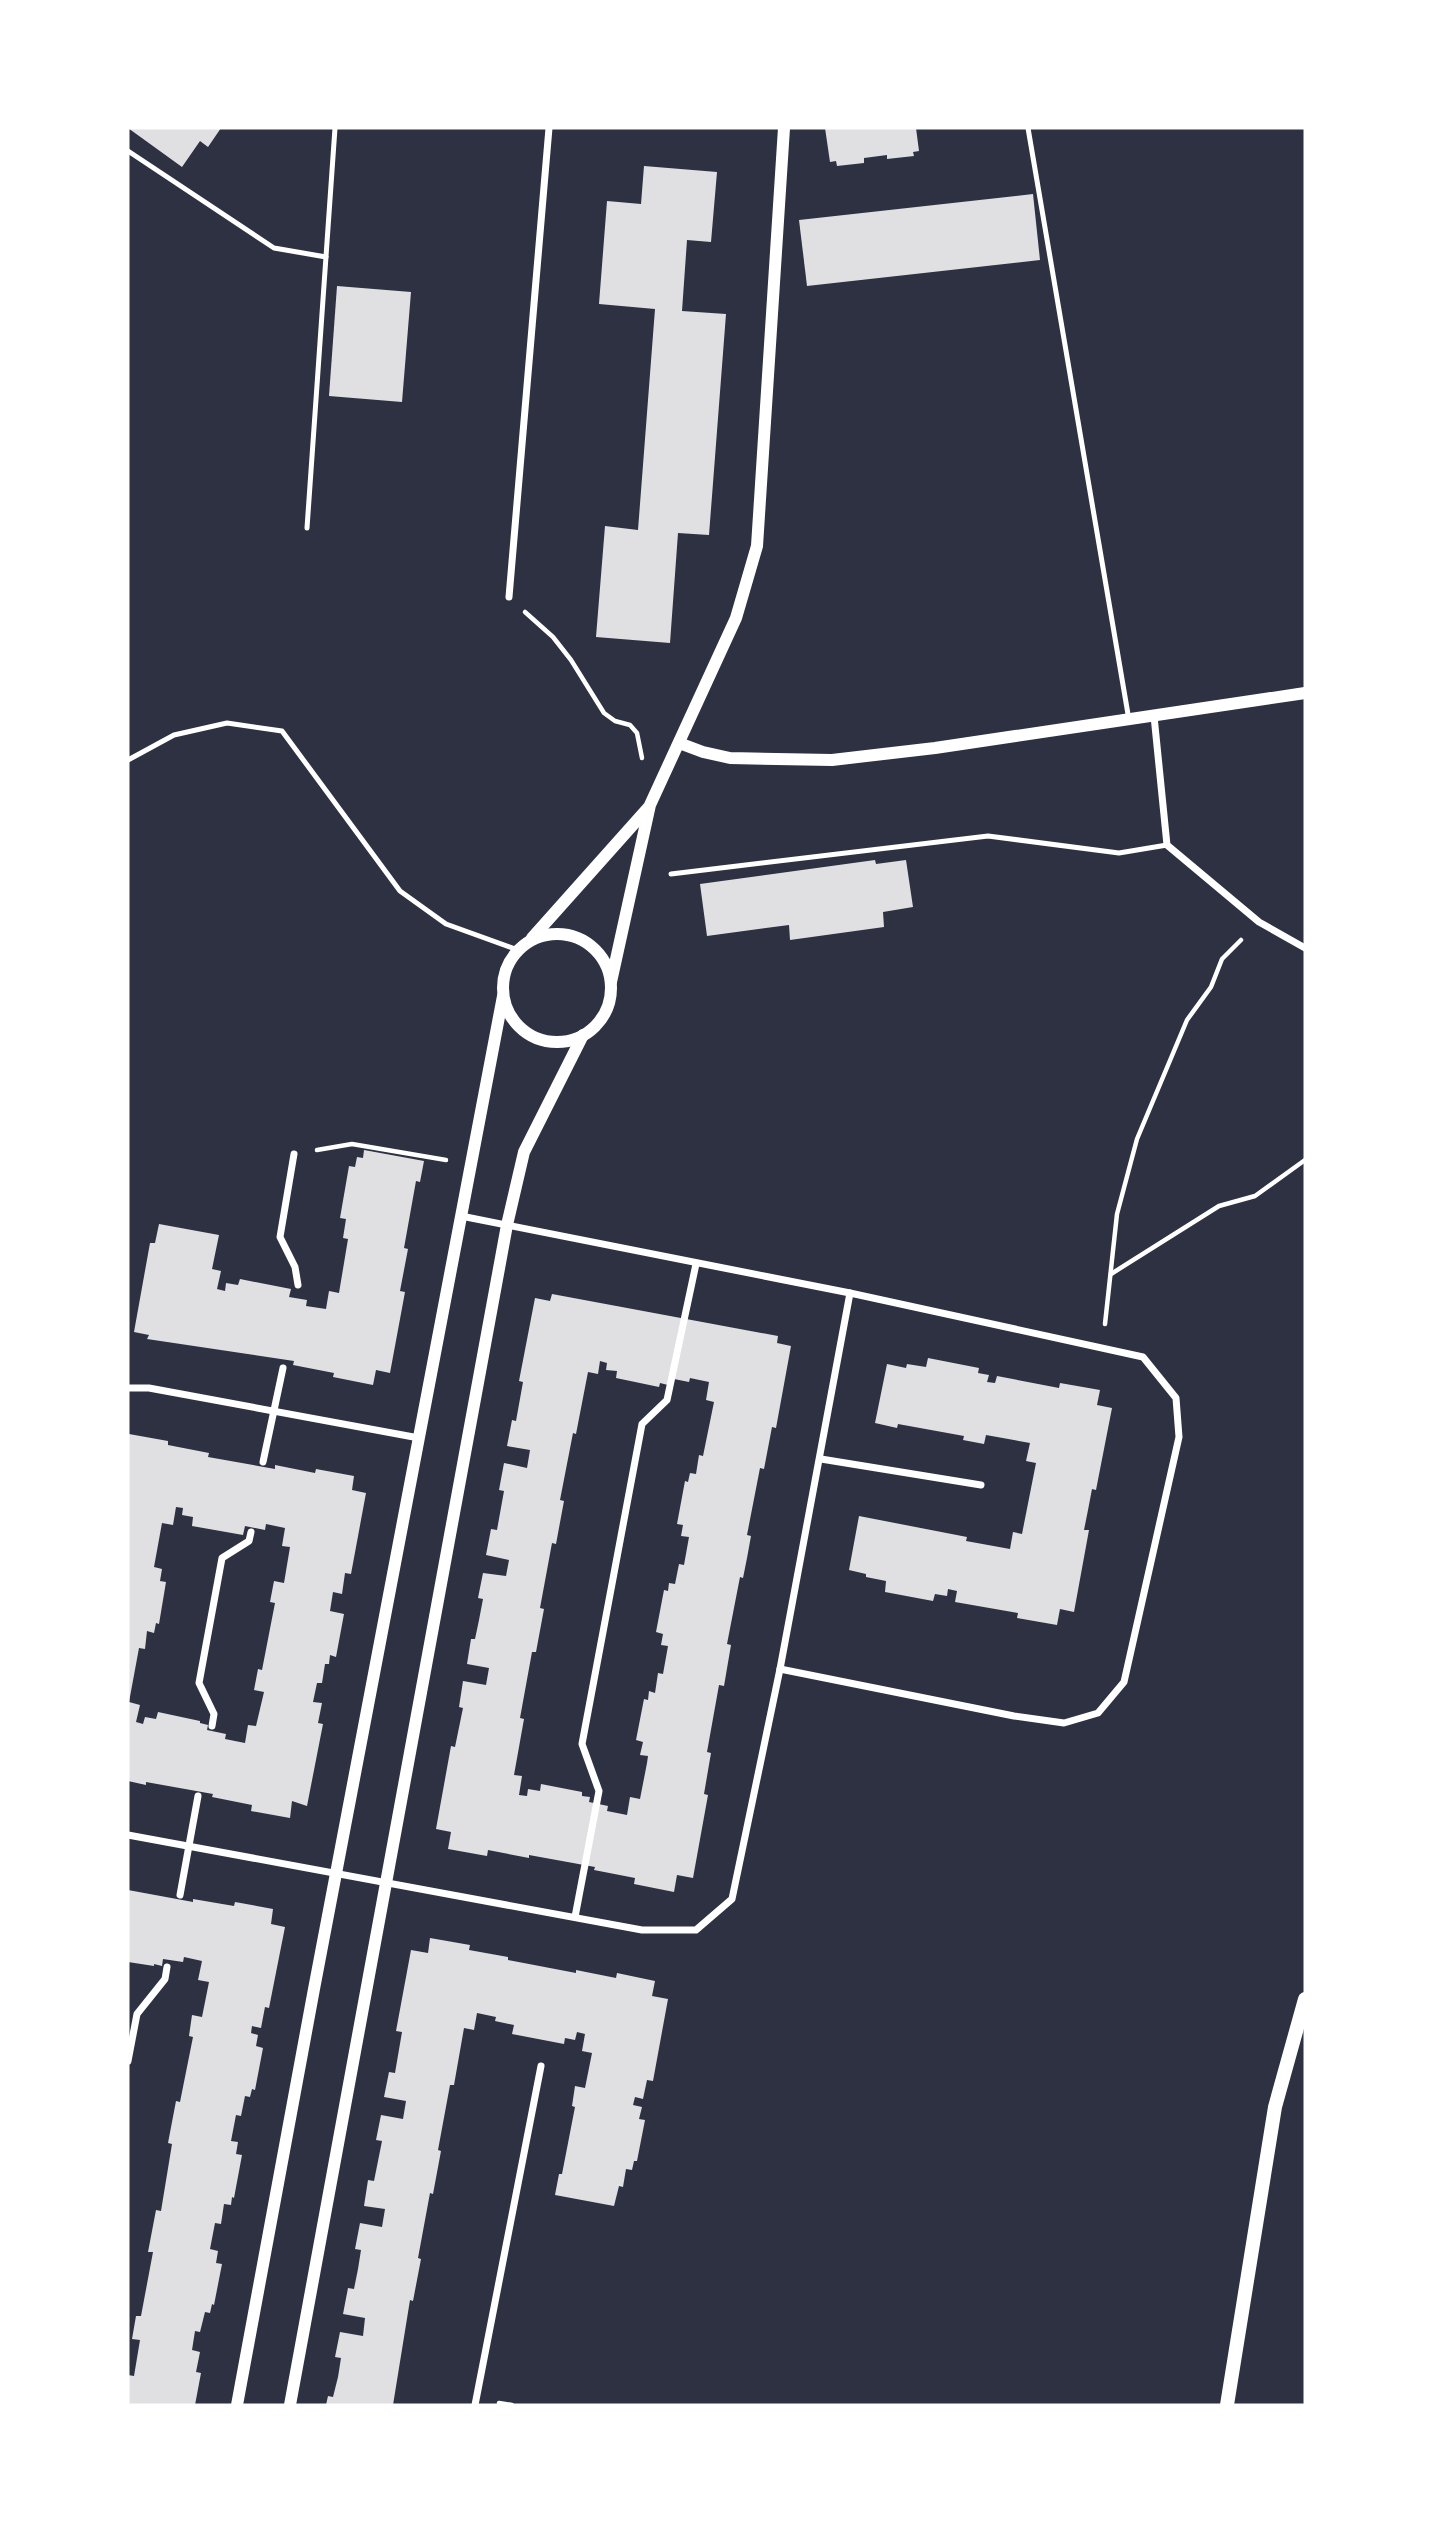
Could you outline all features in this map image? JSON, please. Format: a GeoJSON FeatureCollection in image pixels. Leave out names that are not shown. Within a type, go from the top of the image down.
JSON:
{"type":"FeatureCollection","features":[{"type":"Feature","properties":{"kind":"main road"},"geometry":{"type":"LineString","coordinates":[[1227,2405],[1275,2107],[1305,1999]]}},
{"type":"Feature","properties":{"kind":"street"},"geometry":{"type":"LineString","coordinates":[[509,597],[550,128]]}},
{"type":"Feature","properties":{"kind":"street"},"geometry":{"type":"LineString","coordinates":[[503,996],[508,1013],[519,1026],[533,1036],[550,1042],[567,1041],[583,1035],[595,1026],[604,1014],[650,805],[736,618],[757,546],[784,128]]}},
{"type":"Feature","properties":{"kind":"street"},"geometry":{"type":"LineString","coordinates":[[680,743],[730,758],[832,760],[934,748],[1305,693]]}},
{"type":"Feature","properties":{"kind":"street"},"geometry":{"type":"LineString","coordinates":[[1154,716],[1167,845],[1259,922],[1305,948]]}},
{"type":"Feature","properties":{"kind":"street"},"geometry":{"type":"LineString","coordinates":[[237,2405],[503,996],[503,979],[508,963],[518,950],[531,940],[650,805]]}},
{"type":"Feature","properties":{"kind":"street"},"geometry":{"type":"LineString","coordinates":[[531,940],[547,934],[565,934],[582,940],[596,950],[606,965],[611,982]]}},
{"type":"Feature","properties":{"kind":"street"},"geometry":{"type":"LineString","coordinates":[[290,2405],[507,1225],[524,1152],[583,1035]]}},
{"type":"Feature","properties":{"kind":"street"},"geometry":{"type":"LineString","coordinates":[[294,1154],[280,1237],[295,1267],[298,1285]]}},
{"type":"Feature","properties":{"kind":"street"},"geometry":{"type":"LineString","coordinates":[[461,1216],[850,1293],[1143,1357],[1176,1398],[1180,1437],[1124,1682],[1098,1713],[1064,1723],[1014,1716],[780,1669]]}},
{"type":"Feature","properties":{"kind":"street"},"geometry":{"type":"LineString","coordinates":[[575,1917],[599,1791],[582,1744],[642,1424],[667,1399],[696,1264]]}},
{"type":"Feature","properties":{"kind":"street"},"geometry":{"type":"LineString","coordinates":[[128,1835],[642,1930],[696,1930],[732,1899],[821,1459],[850,1293]]}},
{"type":"Feature","properties":{"kind":"street"},"geometry":{"type":"LineString","coordinates":[[263,1462],[283,1368]]}},
{"type":"Feature","properties":{"kind":"street"},"geometry":{"type":"LineString","coordinates":[[128,1388],[149,1388],[419,1438]]}},
{"type":"Feature","properties":{"kind":"street"},"geometry":{"type":"LineString","coordinates":[[821,1459],[981,1485]]}},
{"type":"Feature","properties":{"kind":"street"},"geometry":{"type":"LineString","coordinates":[[212,1726],[214,1714],[199,1683],[222,1558],[249,1541],[251,1532]]}},
{"type":"Feature","properties":{"kind":"street"},"geometry":{"type":"LineString","coordinates":[[180,1895],[198,1796]]}},
{"type":"Feature","properties":{"kind":"street"},"geometry":{"type":"LineString","coordinates":[[128,2061],[137,2014],[165,1979],[167,1967]]}},
{"type":"Feature","properties":{"kind":"street"},"geometry":{"type":"LineString","coordinates":[[475,2405],[541,2066]]}},
{"type":"Feature","properties":{"kind":"lane"},"geometry":{"type":"LineString","coordinates":[[307,528],[335,128]]}},
{"type":"Feature","properties":{"kind":"lane"},"geometry":{"type":"LineString","coordinates":[[1028,128],[1129,720]]}},
{"type":"Feature","properties":{"kind":"lane"},"geometry":{"type":"LineString","coordinates":[[128,150],[274,248],[326,257]]}},
{"type":"Feature","properties":{"kind":"lane"},"geometry":{"type":"LineString","coordinates":[[128,760],[174,735],[227,723],[282,731],[400,891],[446,925],[518,950]]}},
{"type":"Feature","properties":{"kind":"lane"},"geometry":{"type":"LineString","coordinates":[[671,874],[988,836],[1119,853],[1167,845]]}},
{"type":"Feature","properties":{"kind":"path"},"geometry":{"type":"LineString","coordinates":[[509,597],[559,645],[604,713],[615,721],[630,725],[637,733],[650,805]]}},
{"type":"Feature","properties":{"kind":"path"},"geometry":{"type":"LineString","coordinates":[[1102,1348],[1117,1214],[1138,1139],[1187,1020],[1211,987],[1222,959],[1259,922]]}},
{"type":"Feature","properties":{"kind":"path"},"geometry":{"type":"LineString","coordinates":[[294,1154],[352,1144],[471,1164]]}},
{"type":"Feature","properties":{"kind":"path"},"geometry":{"type":"LineString","coordinates":[[1110,1275],[1219,1206],[1255,1196],[1305,1160]]}},
{"type":"Feature","properties":{"kind":"building"},"geometry":{"type":"Polygon","coordinates":[[[128,128],[221,128],[208,147],[200,141],[182,167],[128,128]]]}},
{"type":"Feature","properties":{"kind":"building"},"geometry":{"type":"Polygon","coordinates":[[[825,128],[916,128],[919,151],[913,152],[914,156],[887,159],[887,155],[864,158],[864,163],[837,166],[836,161],[830,162],[825,128]]]}},
{"type":"Feature","properties":{"kind":"building"},"geometry":{"type":"Polygon","coordinates":[[[644,166],[717,172],[711,242],[687,240],[682,311],[726,314],[709,535],[678,533],[670,643],[596,637],[605,526],[638,530],[655,309],[599,304],[607,201],[641,204],[644,166]]]}},
{"type":"Feature","properties":{"kind":"building"},"geometry":{"type":"Polygon","coordinates":[[[1033,194],[1040,260],[807,286],[799,220],[1033,194]]]}},
{"type":"Feature","properties":{"kind":"building"},"geometry":{"type":"Polygon","coordinates":[[[337,286],[411,292],[402,402],[329,396],[337,286]]]}},
{"type":"Feature","properties":{"kind":"building"},"geometry":{"type":"Polygon","coordinates":[[[875,860],[876,864],[906,860],[913,907],[883,912],[884,927],[790,940],[789,925],[707,936],[700,884],[875,860]]]}},
{"type":"Feature","properties":{"kind":"building"},"geometry":{"type":"Polygon","coordinates":[[[364,1150],[424,1161],[420,1182],[416,1181],[404,1248],[408,1249],[400,1291],[405,1292],[390,1373],[376,1370],[373,1385],[333,1377],[334,1373],[293,1365],[294,1361],[147,1339],[149,1335],[134,1332],[150,1243],[155,1243],[159,1224],[219,1235],[212,1269],[221,1271],[217,1289],[225,1291],[226,1283],[238,1285],[240,1279],[291,1289],[289,1297],[307,1300],[306,1306],[326,1309],[329,1291],[339,1293],[348,1239],[343,1238],[346,1219],[340,1218],[349,1166],[355,1167],[357,1157],[363,1158],[364,1150]]]}},
{"type":"Feature","properties":{"kind":"building"},"geometry":{"type":"Polygon","coordinates":[[[552,1294],[778,1336],[777,1343],[791,1346],[776,1428],[772,1427],[764,1469],[760,1468],[747,1535],[751,1536],[747,1558],[743,1578],[740,1577],[727,1644],[731,1645],[724,1686],[719,1685],[707,1752],[711,1753],[704,1794],[708,1795],[693,1878],[677,1875],[674,1892],[634,1884],[635,1878],[594,1870],[595,1867],[529,1855],[529,1858],[488,1850],[487,1856],[448,1849],[451,1832],[436,1829],[451,1746],[455,1747],[463,1708],[459,1707],[463,1681],[486,1685],[489,1668],[467,1664],[471,1639],[475,1639],[483,1599],[478,1598],[483,1573],[506,1576],[509,1560],[486,1555],[491,1529],[497,1530],[504,1491],[499,1490],[504,1463],[527,1468],[530,1450],[507,1446],[512,1420],[516,1421],[523,1382],[519,1381],[535,1298],[550,1301],[552,1294]],[[600,1361],[598,1374],[588,1372],[576,1434],[573,1433],[560,1500],[564,1501],[556,1544],[552,1543],[540,1608],[544,1609],[536,1652],[532,1652],[520,1718],[524,1719],[514,1775],[522,1776],[519,1795],[527,1796],[528,1789],[540,1791],[541,1784],[582,1792],[582,1796],[590,1797],[589,1802],[608,1806],[607,1811],[627,1815],[630,1797],[640,1799],[647,1763],[648,1756],[640,1755],[643,1742],[636,1740],[644,1699],[648,1700],[649,1691],[655,1693],[658,1673],[663,1674],[668,1646],[661,1645],[663,1634],[656,1632],[664,1590],[668,1591],[669,1583],[675,1584],[679,1564],[684,1565],[689,1537],[681,1536],[683,1525],[677,1524],[685,1481],[688,1482],[690,1473],[696,1474],[699,1455],[703,1456],[714,1402],[706,1400],[709,1382],[669,1378],[668,1385],[660,1383],[659,1387],[616,1378],[617,1371],[606,1370],[607,1363],[600,1361]]]}},
{"type":"Feature","properties":{"kind":"building"},"geometry":{"type":"Polygon","coordinates":[[[928,1358],[979,1368],[978,1373],[989,1375],[987,1382],[995,1383],[997,1376],[1059,1388],[1060,1383],[1100,1390],[1097,1405],[1112,1408],[1096,1490],[1092,1489],[1084,1530],[1089,1530],[1074,1612],[1060,1609],[1057,1625],[1017,1618],[1018,1613],[955,1602],[957,1591],[948,1589],[947,1596],[935,1594],[933,1601],[885,1592],[886,1581],[849,1570],[859,1516],[967,1537],[966,1541],[1010,1549],[1013,1532],[1022,1534],[1036,1463],[1026,1461],[1030,1443],[986,1435],[984,1444],[963,1440],[964,1436],[898,1424],[897,1428],[875,1423],[887,1364],[906,1368],[907,1364],[926,1367],[928,1358]]]}},
{"type":"Feature","properties":{"kind":"building"},"geometry":{"type":"Polygon","coordinates":[[[129,1434],[168,1441],[168,1445],[209,1453],[208,1457],[275,1469],[275,1465],[315,1473],[316,1469],[354,1476],[352,1490],[366,1493],[351,1574],[345,1573],[342,1594],[333,1592],[330,1611],[344,1614],[336,1657],[330,1655],[329,1664],[325,1664],[322,1683],[317,1683],[313,1702],[322,1703],[318,1723],[323,1724],[307,1806],[292,1801],[290,1818],[251,1811],[252,1805],[212,1797],[213,1794],[128,1781],[129,1434]],[[176,1507],[173,1525],[162,1523],[154,1567],[162,1569],[160,1581],[166,1582],[159,1624],[156,1623],[154,1633],[147,1631],[145,1649],[139,1648],[129,1702],[140,1705],[136,1722],[143,1724],[145,1717],[156,1719],[158,1712],[200,1721],[208,1725],[207,1730],[226,1734],[225,1739],[245,1743],[248,1725],[256,1726],[264,1692],[254,1690],[258,1669],[262,1670],[275,1603],[270,1602],[274,1581],[284,1583],[290,1547],[282,1546],[285,1528],[266,1524],[265,1530],[245,1526],[243,1535],[192,1526],[193,1517],[182,1515],[183,1508],[176,1507]]]}},
{"type":"Feature","properties":{"kind":"building"},"geometry":{"type":"Polygon","coordinates":[[[128,1890],[193,1902],[193,1899],[234,1906],[235,1902],[273,1909],[271,1924],[285,1927],[269,2008],[265,2007],[261,2028],[252,2026],[251,2033],[258,2035],[256,2046],[263,2048],[255,2090],[252,2089],[250,2097],[245,2096],[241,2116],[236,2115],[231,2141],[238,2142],[236,2154],[242,2155],[234,2198],[232,2197],[231,2205],[224,2204],[221,2224],[215,2223],[210,2249],[218,2251],[216,2263],[222,2264],[214,2305],[212,2304],[210,2313],[205,2312],[200,2332],[195,2331],[192,2350],[200,2352],[196,2372],[201,2373],[195,2405],[128,2405],[128,2375],[134,2376],[140,2340],[132,2339],[136,2316],[141,2316],[153,2252],[148,2252],[156,2210],[161,2211],[172,2144],[168,2143],[176,2101],[180,2102],[193,2037],[189,2036],[192,2015],[202,2017],[209,1982],[198,1980],[202,1961],[184,1957],[183,1962],[163,1959],[162,1966],[128,1962],[128,1890]]]}},
{"type":"Feature","properties":{"kind":"building"},"geometry":{"type":"Polygon","coordinates":[[[430,1938],[470,1945],[469,1950],[508,1957],[508,1960],[576,1973],[576,1970],[616,1978],[617,1973],[655,1981],[652,1996],[668,1999],[653,2081],[647,2080],[643,2099],[635,2097],[633,2105],[642,2107],[639,2119],[645,2120],[637,2161],[634,2161],[632,2170],[626,2169],[623,2187],[619,2186],[614,2206],[555,2195],[559,2174],[562,2174],[575,2107],[572,2106],[575,2086],[585,2088],[592,2053],[582,2051],[585,2034],[577,2032],[575,2040],[565,2038],[564,2044],[512,2034],[514,2025],[477,2013],[474,2030],[464,2028],[454,2085],[450,2085],[438,2150],[441,2151],[433,2194],[430,2193],[418,2258],[421,2259],[413,2301],[410,2300],[393,2405],[326,2405],[328,2396],[333,2397],[338,2377],[341,2358],[335,2357],[340,2332],[363,2336],[365,2318],[343,2314],[348,2288],[354,2289],[358,2269],[361,2250],[355,2249],[360,2223],[382,2227],[385,2209],[364,2206],[368,2180],[374,2181],[382,2141],[376,2140],[381,2115],[403,2119],[406,2101],[384,2097],[389,2072],[395,2073],[402,2032],[396,2031],[411,1950],[428,1953],[430,1938]]]}}]}
